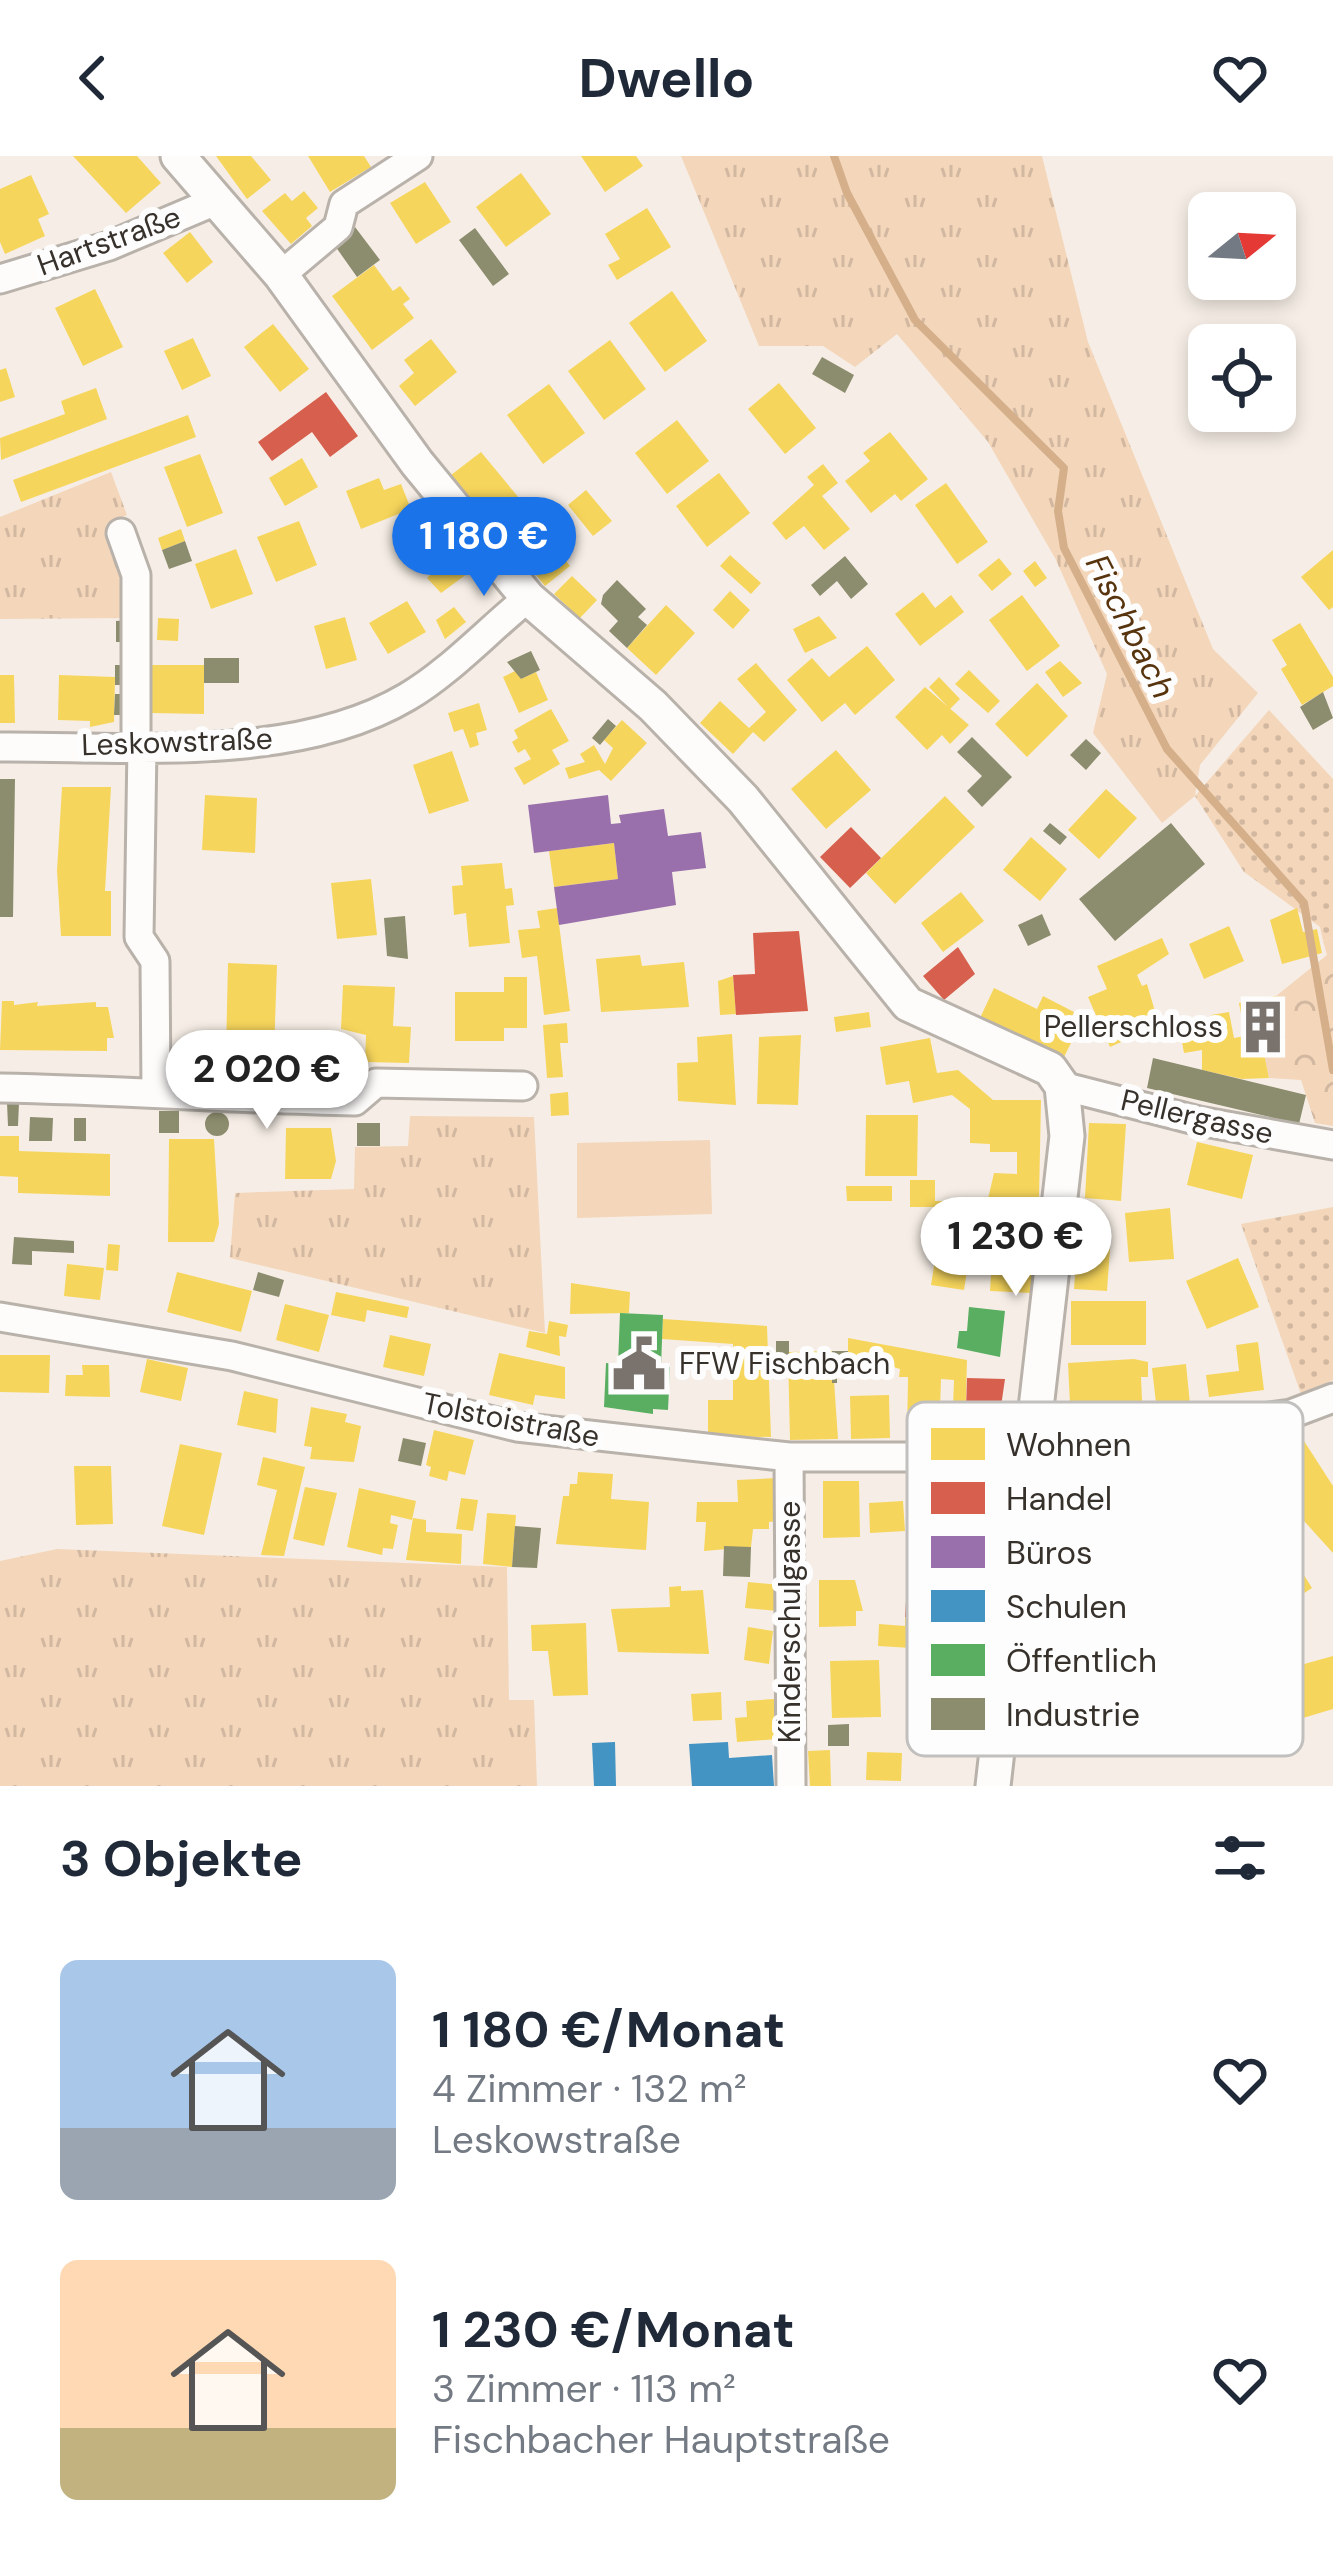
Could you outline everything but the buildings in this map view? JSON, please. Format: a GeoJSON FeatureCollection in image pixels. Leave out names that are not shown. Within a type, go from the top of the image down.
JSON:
{"type":"FeatureCollection","features":[{"type":"Feature","properties":{"kind":"main road"},"geometry":{"type":"LineString","coordinates":[[178,156],[281,275],[417,463],[528,598],[653,706],[743,799],[908,1004],[1050,1069],[1062,1086],[1067,1136],[1036,1402]]}},
{"type":"Feature","properties":{"kind":"main road"},"geometry":{"type":"LineString","coordinates":[[993,1786],[996,1756]]}},
{"type":"Feature","properties":{"kind":"street"},"geometry":{"type":"LineString","coordinates":[[281,275],[338,227],[344,204],[418,156]]}},
{"type":"Feature","properties":{"kind":"street","name":"Hartstraße"},"geometry":{"type":"LineString","coordinates":[[0,279],[109,246],[218,200]]}},
{"type":"Feature","properties":{"kind":"street"},"geometry":{"type":"LineString","coordinates":[[121,533],[136,575],[140,938],[154,961],[156,1090]]}},
{"type":"Feature","properties":{"kind":"street","name":"Leskowstraße"},"geometry":{"type":"LineString","coordinates":[[0,747],[263,742],[310,735],[410,696],[528,598]]}},
{"type":"Feature","properties":{"kind":"street"},"geometry":{"type":"LineString","coordinates":[[0,1088],[156,1090],[206,1100],[355,1101],[376,1083],[523,1086]]}},
{"type":"Feature","properties":{"kind":"street","name":"Pellergasse"},"geometry":{"type":"LineString","coordinates":[[1062,1086],[1198,1121],[1333,1144]]}},
{"type":"Feature","properties":{"kind":"street","name":"Tolstoistraße"},"geometry":{"type":"LineString","coordinates":[[0,1317],[232,1356],[517,1427],[789,1457],[907,1457]]}},
{"type":"Feature","properties":{"kind":"street","name":"Tolstoistraße"},"geometry":{"type":"LineString","coordinates":[[1303,1409],[1333,1398]]}},
{"type":"Feature","properties":{"kind":"street","name":"Kinderschulgasse"},"geometry":{"type":"LineString","coordinates":[[789,1457],[791,1786]]}},
{"type":"Feature","properties":{"kind":"green space"},"geometry":{"type":"Polygon","coordinates":[[[681,156],[1042,156],[1088,342],[1213,649],[1258,693],[1200,765],[1195,796],[1162,823],[1093,733],[1107,674],[1055,558],[988,442],[897,334],[855,367],[823,346],[759,346],[681,156]]]}},
{"type":"Feature","properties":{"kind":"green space"},"geometry":{"type":"Polygon","coordinates":[[[111,472],[127,515],[106,525],[127,580],[128,618],[0,619],[0,517],[111,472]]]}},
{"type":"Feature","properties":{"kind":"green space"},"geometry":{"type":"Polygon","coordinates":[[[1269,710],[1333,779],[1333,937],[1323,941],[1320,927],[1244,872],[1195,796],[1269,710]]]}},
{"type":"Feature","properties":{"kind":"green space"},"geometry":{"type":"Polygon","coordinates":[[[1333,937],[1333,1126],[1315,1123],[1301,1080],[1269,1078],[1262,1044],[1284,1040],[1276,996],[1327,955],[1323,941],[1333,937]]]}},
{"type":"Feature","properties":{"kind":"green space"},"geometry":{"type":"Polygon","coordinates":[[[410,1116],[534,1117],[545,1333],[230,1258],[235,1193],[354,1189],[355,1147],[408,1146],[410,1116]]]}},
{"type":"Feature","properties":{"kind":"green space"},"geometry":{"type":"Polygon","coordinates":[[[710,1140],[712,1214],[577,1218],[577,1143],[710,1140]]]}},
{"type":"Feature","properties":{"kind":"green space"},"geometry":{"type":"Polygon","coordinates":[[[1333,1207],[1333,1380],[1301,1394],[1241,1224],[1333,1207]]]}},
{"type":"Feature","properties":{"kind":"green space"},"geometry":{"type":"Polygon","coordinates":[[[57,1549],[507,1567],[509,1700],[534,1700],[537,1786],[0,1786],[0,1561],[57,1549]]]}},
{"type":"Feature","properties":{"kind":"waterway","name":"Fischbach"},"geometry":{"type":"LineString","coordinates":[[834,156],[847,193],[915,320],[1064,468],[1058,511],[1064,548],[1167,749],[1304,903],[1333,1070]]}},
{"type":"Feature","properties":{"kind":"place","name":"Pellerschloss"},"geometry":{"type":"Point","coordinates":[1263,1027]}},
{"type":"Feature","properties":{"kind":"place","name":"FFW Fischbach"},"geometry":{"type":"Point","coordinates":[639,1364]}}]}
